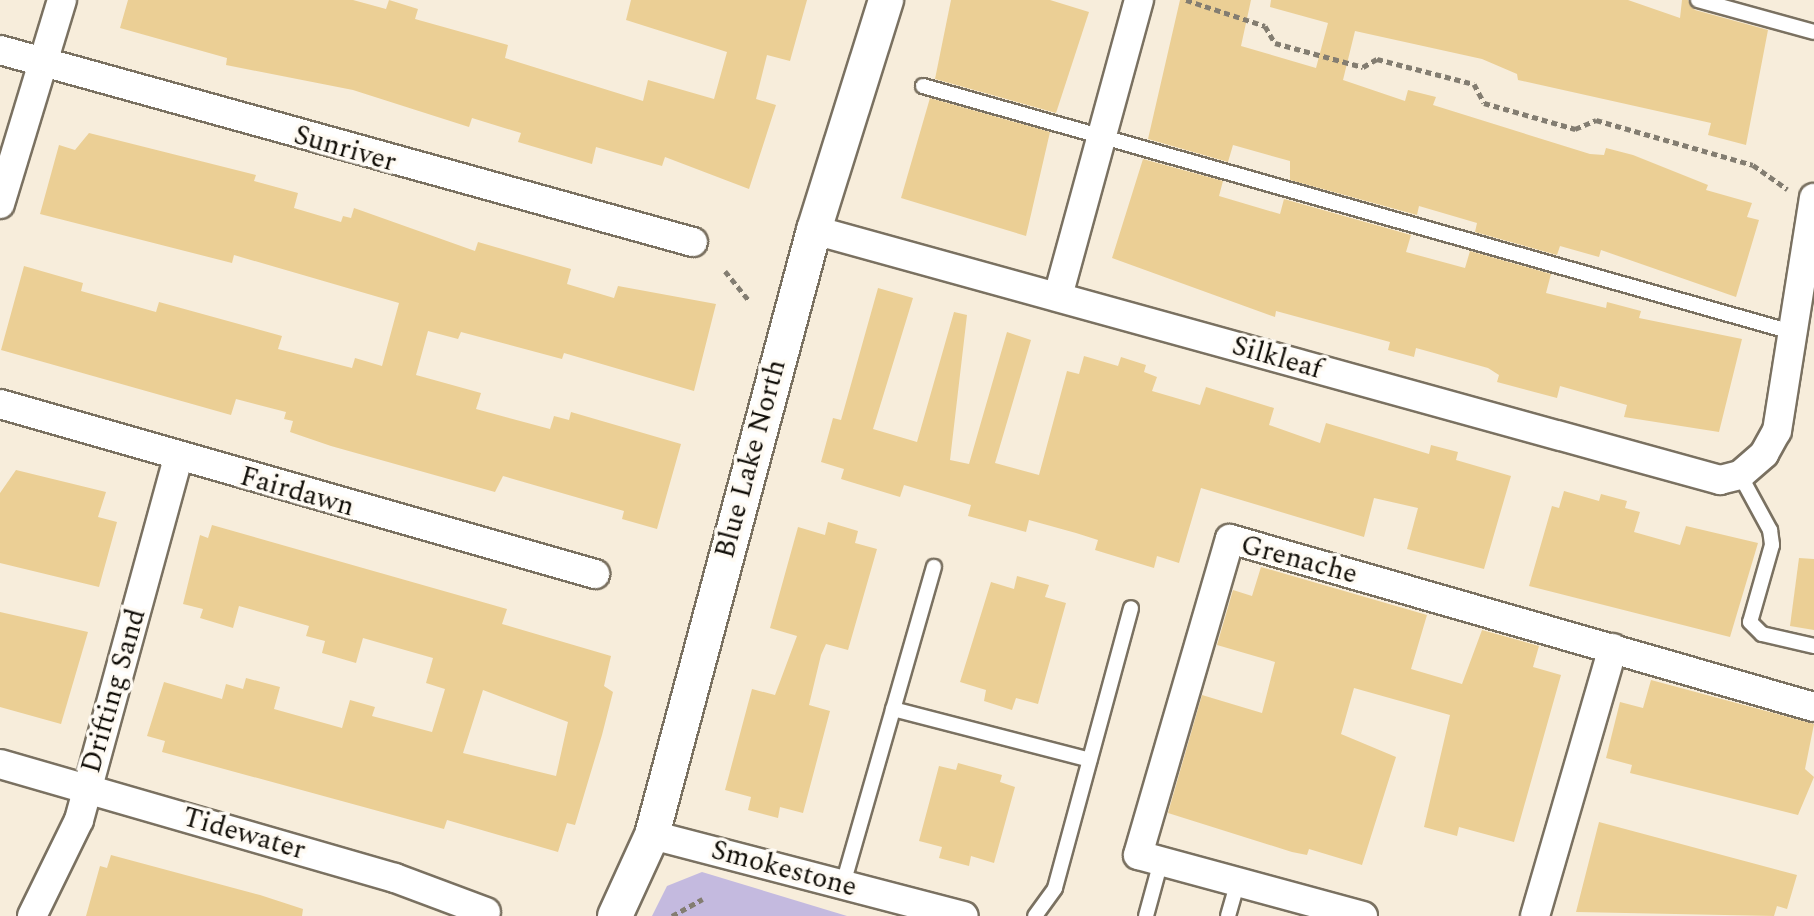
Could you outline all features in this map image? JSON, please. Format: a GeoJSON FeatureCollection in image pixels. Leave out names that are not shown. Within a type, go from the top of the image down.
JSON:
{"type":"FeatureCollection","features":[{"type":"Feature","properties":{"kind":"street"},"geometry":{"type":"LineString","coordinates":[[0,204],[62,0]]}},
{"type":"Feature","properties":{"kind":"street","name":"Blue Lake North"},"geometry":{"type":"LineString","coordinates":[[615,916],[652,835],[814,230],[886,0]]}},
{"type":"Feature","properties":{"kind":"street"},"geometry":{"type":"LineString","coordinates":[[1058,296],[1139,0]]}},
{"type":"Feature","properties":{"kind":"street","name":"Sunriver"},"geometry":{"type":"LineString","coordinates":[[0,50],[693,242]]}},
{"type":"Feature","properties":{"kind":"street"},"geometry":{"type":"LineString","coordinates":[[1740,475],[1764,454],[1777,431],[1792,332],[1801,193]]}},
{"type":"Feature","properties":{"kind":"street","name":"Silkleaf"},"geometry":{"type":"LineString","coordinates":[[814,230],[1695,477],[1740,475]]}},
{"type":"Feature","properties":{"kind":"street","name":"Fairdawn"},"geometry":{"type":"LineString","coordinates":[[0,404],[178,459],[595,574]]}},
{"type":"Feature","properties":{"kind":"street","name":"Drifting Sand"},"geometry":{"type":"LineString","coordinates":[[32,916],[74,831],[178,459]]}},
{"type":"Feature","properties":{"kind":"street","name":"Grenache"},"geometry":{"type":"LineString","coordinates":[[1161,861],[1138,855],[1230,539],[1814,707]]}},
{"type":"Feature","properties":{"kind":"street"},"geometry":{"type":"LineString","coordinates":[[1535,916],[1613,648]]}},
{"type":"Feature","properties":{"kind":"street","name":"Tidewater"},"geometry":{"type":"LineString","coordinates":[[0,764],[395,878],[486,912]]}},
{"type":"Feature","properties":{"kind":"street","name":"Smokestone"},"geometry":{"type":"LineString","coordinates":[[652,835],[964,916]]}},
{"type":"Feature","properties":{"kind":"street"},"geometry":{"type":"LineString","coordinates":[[1161,861],[1363,916]]}},
{"type":"Feature","properties":{"kind":"lane"},"geometry":{"type":"LineString","coordinates":[[1698,0],[1814,32]]}},
{"type":"Feature","properties":{"kind":"lane"},"geometry":{"type":"LineString","coordinates":[[923,86],[1792,332]]}},
{"type":"Feature","properties":{"kind":"lane"},"geometry":{"type":"LineString","coordinates":[[1740,475],[1770,530],[1772,545],[1750,622],[1762,634],[1814,646]]}},
{"type":"Feature","properties":{"kind":"lane"},"geometry":{"type":"LineString","coordinates":[[843,884],[934,567]]}},
{"type":"Feature","properties":{"kind":"lane"},"geometry":{"type":"LineString","coordinates":[[1035,916],[1055,888],[1131,608]]}},
{"type":"Feature","properties":{"kind":"lane"},"geometry":{"type":"LineString","coordinates":[[893,709],[1090,760]]}},
{"type":"Feature","properties":{"kind":"lane"},"geometry":{"type":"LineString","coordinates":[[1146,916],[1161,861]]}},
{"type":"Feature","properties":{"kind":"lane"},"geometry":{"type":"LineString","coordinates":[[1228,916],[1238,882]]}},
{"type":"Feature","properties":{"kind":"path"},"geometry":{"type":"LineString","coordinates":[[1186,0],[1265,26],[1275,43],[1363,67],[1377,59],[1474,84],[1484,103],[1575,129],[1596,120],[1753,165],[1777,187],[1801,193]]}},
{"type":"Feature","properties":{"kind":"path"},"geometry":{"type":"LineString","coordinates":[[725,271],[749,301]]}},
{"type":"Feature","properties":{"kind":"path"},"geometry":{"type":"LineString","coordinates":[[672,916],[703,899]]}},
{"type":"Feature","properties":{"kind":"shaded area"},"geometry":{"type":"Polygon","coordinates":[[[702,872],[847,916],[652,916],[667,886],[702,872]]]}},
{"type":"Feature","properties":{"kind":"building"},"geometry":{"type":"Polygon","coordinates":[[[128,0],[353,0],[386,9],[389,0],[418,9],[415,19],[508,45],[505,58],[643,101],[648,80],[714,99],[727,52],[626,20],[631,0],[807,0],[790,61],[767,55],[756,99],[776,105],[749,189],[665,157],[662,166],[596,147],[592,164],[518,142],[521,133],[472,118],[469,127],[353,90],[226,65],[227,58],[120,28],[128,0]]]}},
{"type":"Feature","properties":{"kind":"building"},"geometry":{"type":"Polygon","coordinates":[[[951,0],[1050,0],[1089,12],[1056,113],[935,79],[951,0]]]}},
{"type":"Feature","properties":{"kind":"building"},"geometry":{"type":"Polygon","coordinates":[[[1180,0],[1251,0],[1241,46],[1316,68],[1328,23],[1270,7],[1271,0],[1628,0],[1680,18],[1682,0],[1688,0],[1695,10],[1768,30],[1746,145],[1708,135],[1711,123],[1518,80],[1517,74],[1482,59],[1355,31],[1343,80],[1405,101],[1408,90],[1436,97],[1433,105],[1590,154],[1604,155],[1606,148],[1633,155],[1708,185],[1706,190],[1752,203],[1747,217],[1759,220],[1736,297],[1601,250],[1599,257],[1560,246],[1557,255],[1475,232],[1477,223],[1419,206],[1417,215],[1290,180],[1290,161],[1233,145],[1228,162],[1148,139],[1180,0]]]}},
{"type":"Feature","properties":{"kind":"building"},"geometry":{"type":"Polygon","coordinates":[[[930,98],[1050,132],[1026,236],[901,198],[930,98]]]}},
{"type":"Feature","properties":{"kind":"building"},"geometry":{"type":"Polygon","coordinates":[[[89,133],[256,175],[254,181],[298,193],[294,208],[341,222],[343,216],[351,218],[354,208],[475,251],[478,242],[571,269],[567,284],[614,298],[618,286],[716,304],[694,391],[564,353],[562,359],[461,332],[458,339],[428,331],[416,375],[481,393],[476,409],[550,429],[554,416],[569,420],[571,412],[681,444],[657,529],[622,519],[624,511],[503,476],[495,492],[331,446],[290,432],[293,421],[284,419],[286,412],[236,399],[231,415],[1,350],[24,266],[83,283],[81,291],[156,312],[159,302],[282,336],[278,349],[352,368],[355,358],[382,366],[399,303],[234,255],[232,263],[40,214],[59,145],[75,150],[89,133]]]}},
{"type":"Feature","properties":{"kind":"building"},"geometry":{"type":"Polygon","coordinates":[[[1143,159],[1223,181],[1219,196],[1280,214],[1284,199],[1411,235],[1406,252],[1465,268],[1470,251],[1551,274],[1546,293],[1606,308],[1607,302],[1641,311],[1639,318],[1742,339],[1719,432],[1624,417],[1627,405],[1560,386],[1557,398],[1497,382],[1499,375],[1488,368],[1416,348],[1414,357],[1388,350],[1390,342],[1276,311],[1275,317],[1112,258],[1143,159]]]}},
{"type":"Feature","properties":{"kind":"building"},"geometry":{"type":"Polygon","coordinates":[[[878,288],[913,298],[873,429],[917,442],[954,312],[967,315],[950,460],[969,464],[1007,332],[1031,340],[995,463],[1039,475],[1067,371],[1079,374],[1084,356],[1118,366],[1121,357],[1146,365],[1144,372],[1157,377],[1152,391],[1200,405],[1206,387],[1274,408],[1269,425],[1320,443],[1326,423],[1429,454],[1431,445],[1458,452],[1456,460],[1511,476],[1484,569],[1407,549],[1418,508],[1374,498],[1364,537],[1201,488],[1179,563],[1157,556],[1154,568],[1095,550],[1098,540],[1076,533],[1029,520],[1026,532],[968,516],[971,505],[904,485],[900,497],[841,479],[844,469],[821,462],[833,418],[841,420],[878,288]]]}},
{"type":"Feature","properties":{"kind":"building"},"geometry":{"type":"Polygon","coordinates":[[[16,470],[106,492],[98,517],[117,522],[99,587],[0,563],[0,493],[16,470]]]}},
{"type":"Feature","properties":{"kind":"building"},"geometry":{"type":"Polygon","coordinates":[[[1564,491],[1599,501],[1601,494],[1627,501],[1625,508],[1640,512],[1634,532],[1680,545],[1686,526],[1758,543],[1730,637],[1529,586],[1552,506],[1559,508],[1564,491]]]}},
{"type":"Feature","properties":{"kind":"building"},"geometry":{"type":"Polygon","coordinates":[[[828,522],[858,531],[855,543],[877,549],[848,650],[826,644],[821,655],[809,705],[830,711],[803,813],[780,807],[778,818],[748,810],[751,797],[725,790],[752,689],[775,695],[797,636],[770,628],[798,527],[825,535],[828,522]]]}},
{"type":"Feature","properties":{"kind":"building"},"geometry":{"type":"Polygon","coordinates":[[[212,525],[507,609],[502,624],[611,656],[604,686],[613,692],[602,735],[575,825],[567,823],[558,852],[447,820],[444,829],[162,752],[165,741],[147,736],[164,682],[222,699],[226,684],[243,689],[246,678],[280,687],[274,709],[342,728],[350,700],[375,707],[372,716],[432,732],[445,689],[426,683],[433,658],[363,638],[356,663],[322,653],[325,641],[306,636],[309,626],[239,606],[233,628],[200,618],[203,609],[183,604],[200,535],[208,538],[212,525]],[[483,690],[463,753],[556,776],[568,722],[483,690]]]}},
{"type":"Feature","properties":{"kind":"building"},"geometry":{"type":"Polygon","coordinates":[[[1799,558],[1814,559],[1814,630],[1790,626],[1799,558]]]}},
{"type":"Feature","properties":{"kind":"building"},"geometry":{"type":"Polygon","coordinates":[[[1261,567],[1427,615],[1411,669],[1462,684],[1482,630],[1539,646],[1533,667],[1561,675],[1514,842],[1459,827],[1457,836],[1424,827],[1450,715],[1354,688],[1341,734],[1396,757],[1362,865],[1309,849],[1307,855],[1292,852],[1168,813],[1202,695],[1262,713],[1275,662],[1217,645],[1233,590],[1252,596],[1261,567]]]}},
{"type":"Feature","properties":{"kind":"building"},"geometry":{"type":"Polygon","coordinates":[[[1017,576],[1049,585],[1045,597],[1066,603],[1038,704],[1016,698],[1012,710],[984,701],[986,690],[960,682],[991,582],[1014,589],[1017,576]]]}},
{"type":"Feature","properties":{"kind":"building"},"geometry":{"type":"Polygon","coordinates":[[[0,612],[88,632],[61,724],[0,707],[0,612]]]}},
{"type":"Feature","properties":{"kind":"building"},"geometry":{"type":"Polygon","coordinates":[[[1651,680],[1814,724],[1805,769],[1814,777],[1798,815],[1630,773],[1632,765],[1606,758],[1620,702],[1643,708],[1651,680]]]}},
{"type":"Feature","properties":{"kind":"building"},"geometry":{"type":"Polygon","coordinates":[[[958,763],[1002,775],[1000,782],[1015,787],[994,863],[971,856],[969,866],[939,858],[942,847],[919,841],[939,766],[956,770],[958,763]]]}},
{"type":"Feature","properties":{"kind":"building"},"geometry":{"type":"Polygon","coordinates":[[[1599,822],[1797,875],[1787,909],[1777,906],[1774,916],[1576,912],[1599,822]]]}},
{"type":"Feature","properties":{"kind":"building"},"geometry":{"type":"Polygon","coordinates":[[[111,855],[260,895],[303,909],[302,916],[86,916],[100,866],[107,868],[111,855]]]}}]}
